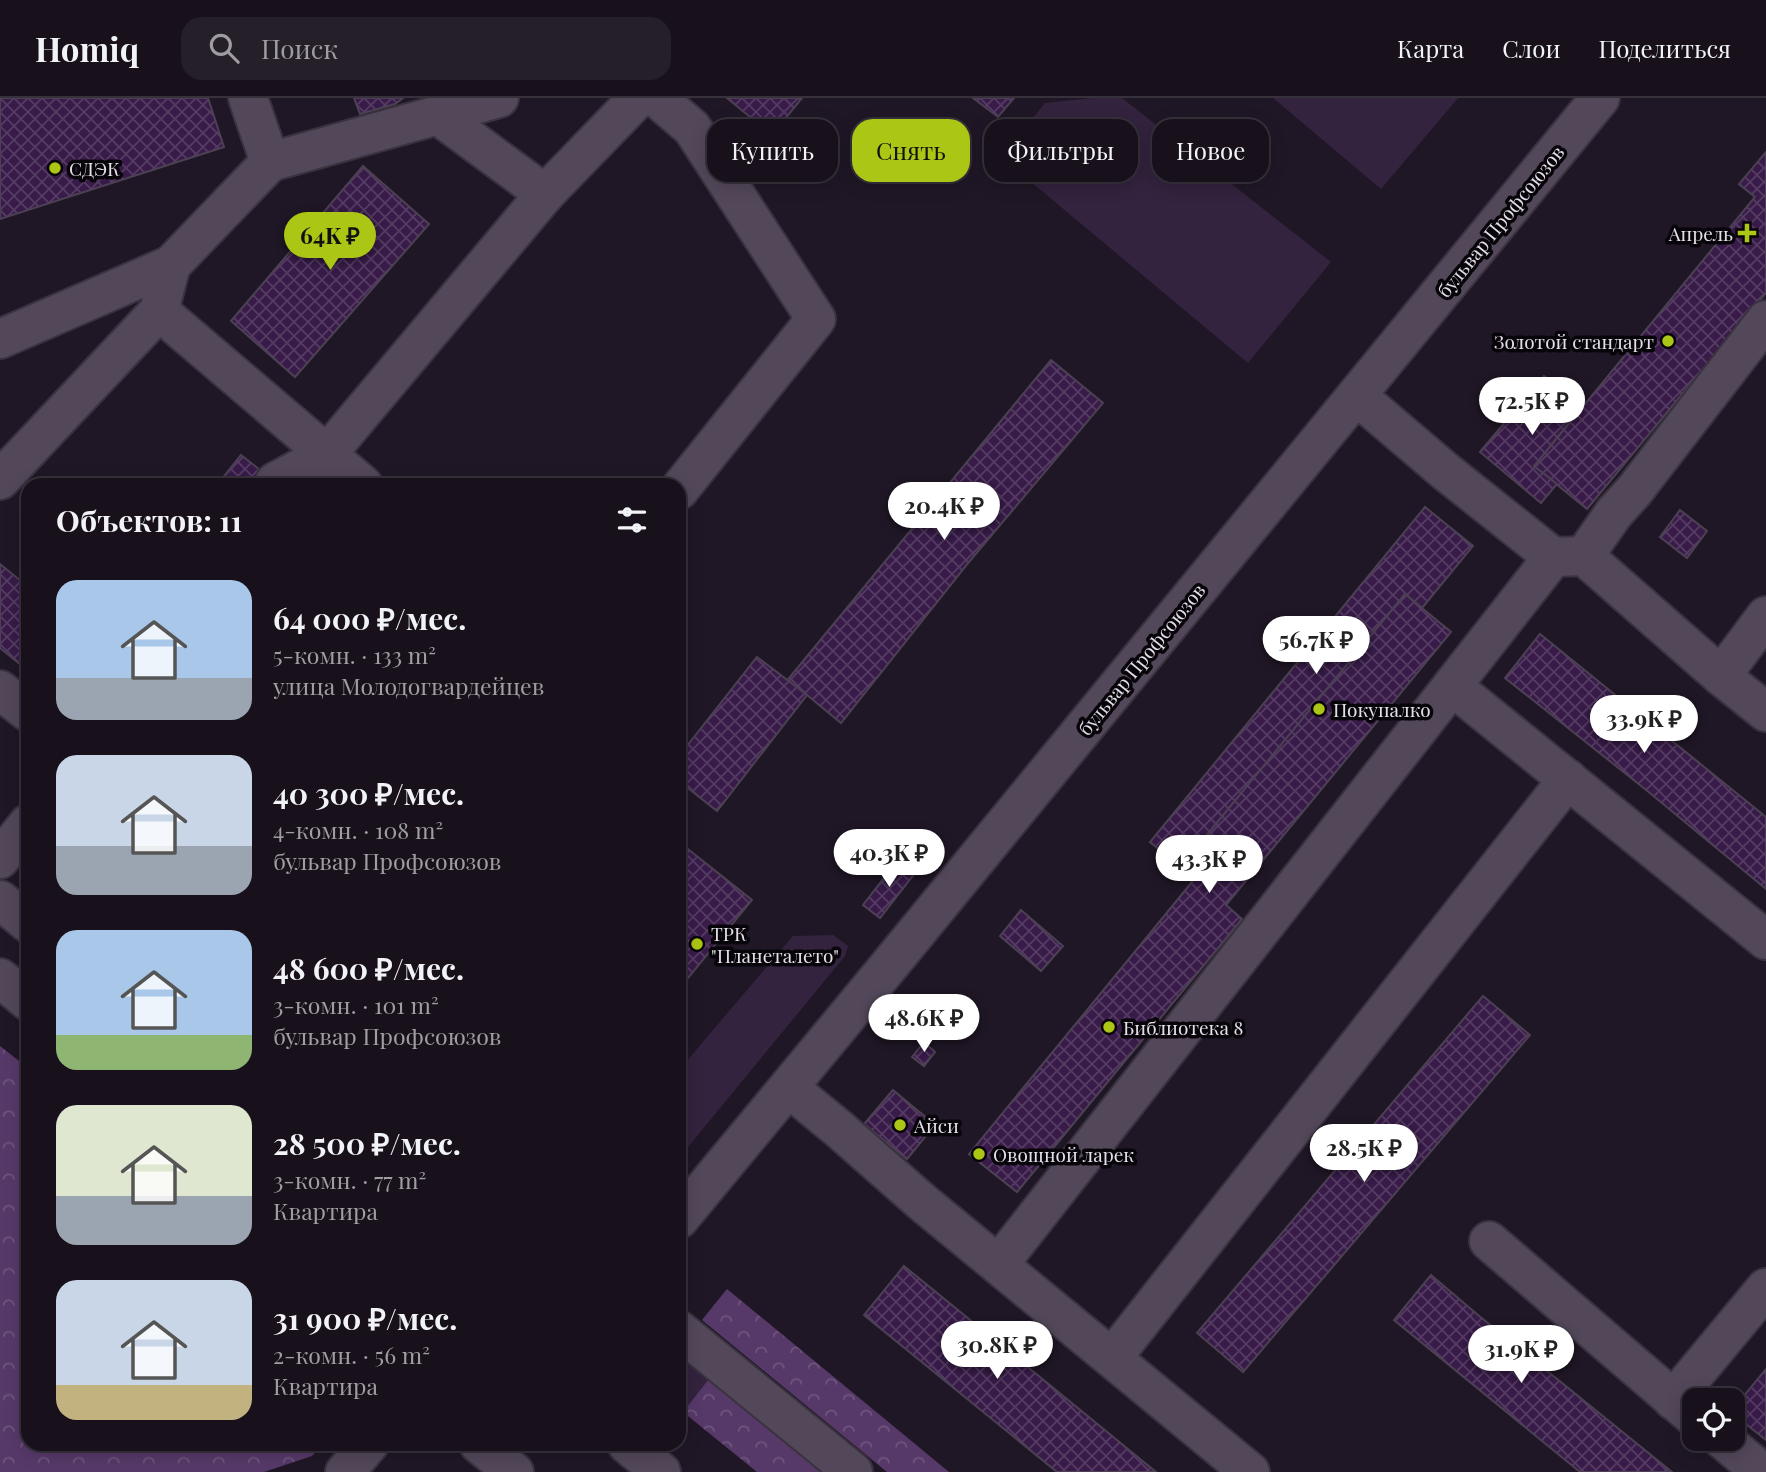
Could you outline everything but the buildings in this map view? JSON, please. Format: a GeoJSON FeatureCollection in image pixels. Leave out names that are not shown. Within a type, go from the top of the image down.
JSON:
{"type":"FeatureCollection","features":[{"type":"Feature","properties":{"kind":"street"},"geometry":{"type":"LineString","coordinates":[[248,98],[270,162]]}},
{"type":"Feature","properties":{"kind":"street"},"geometry":{"type":"LineString","coordinates":[[0,339],[172,265],[270,162],[499,98]]}},
{"type":"Feature","properties":{"kind":"street"},"geometry":{"type":"LineString","coordinates":[[292,478],[325,470],[545,194],[638,98]]}},
{"type":"Feature","properties":{"kind":"street"},"geometry":{"type":"LineString","coordinates":[[657,98],[692,128],[816,319],[686,481]]}},
{"type":"Feature","properties":{"kind":"street","name":"бульвар Профсоюзов"},"geometry":{"type":"LineString","coordinates":[[686,1211],[1600,98]]}},
{"type":"Feature","properties":{"kind":"street"},"geometry":{"type":"LineString","coordinates":[[439,116],[545,194]]}},
{"type":"Feature","properties":{"kind":"street"},"geometry":{"type":"LineString","coordinates":[[0,480],[159,312],[172,265]]}},
{"type":"Feature","properties":{"kind":"street"},"geometry":{"type":"LineString","coordinates":[[159,312],[325,470],[345,478]]}},
{"type":"Feature","properties":{"kind":"street"},"geometry":{"type":"LineString","coordinates":[[999,1264],[1452,686],[1568,557],[1634,491],[1766,320]]}},
{"type":"Feature","properties":{"kind":"street"},"geometry":{"type":"LineString","coordinates":[[1357,396],[1445,471],[1568,557],[1766,712]]}},
{"type":"Feature","properties":{"kind":"street"},"geometry":{"type":"LineString","coordinates":[[1721,676],[1766,616]]}},
{"type":"Feature","properties":{"kind":"street"},"geometry":{"type":"LineString","coordinates":[[1452,686],[1766,940]]}},
{"type":"Feature","properties":{"kind":"street"},"geometry":{"type":"LineString","coordinates":[[0,690],[21,706]]}},
{"type":"Feature","properties":{"kind":"street"},"geometry":{"type":"LineString","coordinates":[[1112,1358],[1569,779]]}},
{"type":"Feature","properties":{"kind":"street"},"geometry":{"type":"LineString","coordinates":[[0,859],[21,833]]}},
{"type":"Feature","properties":{"kind":"street"},"geometry":{"type":"LineString","coordinates":[[0,900],[21,917]]}},
{"type":"Feature","properties":{"kind":"street"},"geometry":{"type":"LineString","coordinates":[[0,978],[21,995]]}},
{"type":"Feature","properties":{"kind":"street"},"geometry":{"type":"LineString","coordinates":[[789,1088],[922,1202],[1250,1472]]}},
{"type":"Feature","properties":{"kind":"street"},"geometry":{"type":"LineString","coordinates":[[1489,1241],[1682,1406]]}},
{"type":"Feature","properties":{"kind":"street"},"geometry":{"type":"LineString","coordinates":[[1698,1388],[1766,1288]]}},
{"type":"Feature","properties":{"kind":"street"},"geometry":{"type":"LineString","coordinates":[[686,1336],[853,1472]]}},
{"type":"Feature","properties":{"kind":"street"},"geometry":{"type":"LineString","coordinates":[[345,1472],[363,1451]]}},
{"type":"Feature","properties":{"kind":"street"},"geometry":{"type":"LineString","coordinates":[[488,1451],[514,1472]]}},
{"type":"Feature","properties":{"kind":"street"},"geometry":{"type":"LineString","coordinates":[[636,1451],[661,1472]]}},
{"type":"Feature","properties":{"kind":"street"},"geometry":{"type":"LineString","coordinates":[[1737,1451],[1762,1472]]}},
{"type":"Feature","properties":{"kind":"shaded area"},"geometry":{"type":"Polygon","coordinates":[[[1122,98],[1152,122],[1152,182],[1229,182],[1331,262],[1248,363],[1031,182],[1138,182],[1138,119],[1032,119],[1045,103],[1122,98]]]}},
{"type":"Feature","properties":{"kind":"shaded area"},"geometry":{"type":"Polygon","coordinates":[[[1273,98],[1458,98],[1381,189],[1273,98]]]}},
{"type":"Feature","properties":{"kind":"shaded area"},"geometry":{"type":"Polygon","coordinates":[[[833,935],[848,946],[845,956],[686,1149],[686,1062],[793,936],[833,935]]]}},
{"type":"Feature","properties":{"kind":"shaded area"},"geometry":{"type":"Polygon","coordinates":[[[686,1354],[712,1375],[686,1408],[686,1354]]]}},
{"type":"Feature","properties":{"kind":"green space"},"geometry":{"type":"Polygon","coordinates":[[[0,1046],[21,1062],[21,1451],[317,1451],[312,1456],[264,1472],[0,1472],[0,1046]]]}},
{"type":"Feature","properties":{"kind":"green space"},"geometry":{"type":"Polygon","coordinates":[[[727,1289],[949,1472],[887,1472],[702,1320],[727,1289]]]}},
{"type":"Feature","properties":{"kind":"green space"},"geometry":{"type":"Polygon","coordinates":[[[712,1375],[831,1472],[757,1472],[686,1414],[686,1408],[712,1375]]]}},
{"type":"Feature","properties":{"kind":"place","name":"СДЭК"},"geometry":{"type":"Point","coordinates":[55,168]}},
{"type":"Feature","properties":{"kind":"place","name":"Апрель"},"geometry":{"type":"Point","coordinates":[1747,233]}},
{"type":"Feature","properties":{"kind":"place","name":"Золотой стандарт"},"geometry":{"type":"Point","coordinates":[1668,341]}},
{"type":"Feature","properties":{"kind":"place","name":"Покупалко"},"geometry":{"type":"Point","coordinates":[1319,709]}},
{"type":"Feature","properties":{"kind":"place","name":"ТРК \"Планеталето\""},"geometry":{"type":"Point","coordinates":[697,944]}},
{"type":"Feature","properties":{"kind":"place","name":"Библиотека 8"},"geometry":{"type":"Point","coordinates":[1109,1027]}},
{"type":"Feature","properties":{"kind":"place","name":"Айси"},"geometry":{"type":"Point","coordinates":[900,1125]}},
{"type":"Feature","properties":{"kind":"place","name":"Овощной ларек"},"geometry":{"type":"Point","coordinates":[979,1154]}}]}
